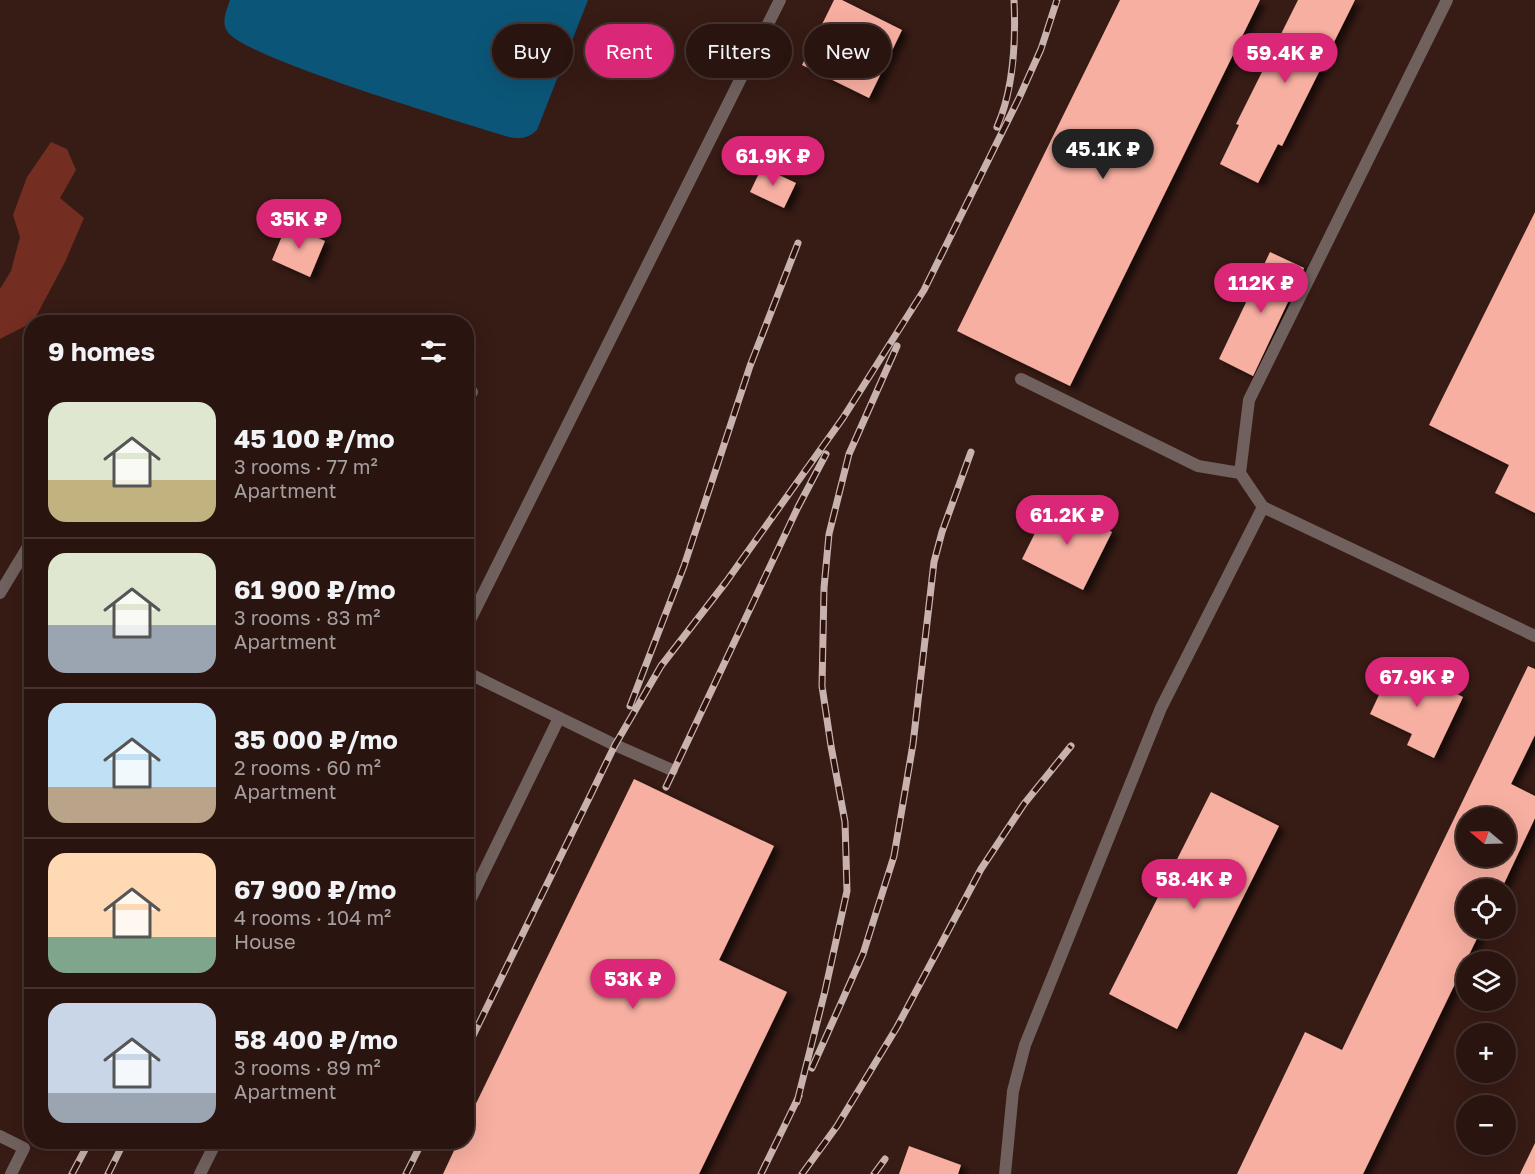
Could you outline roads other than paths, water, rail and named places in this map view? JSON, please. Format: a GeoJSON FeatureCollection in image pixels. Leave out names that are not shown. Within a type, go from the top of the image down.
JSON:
{"type":"FeatureCollection","features":[{"type":"Feature","properties":{"kind":"lane"},"geometry":{"type":"LineString","coordinates":[[474,612],[780,0]]}},
{"type":"Feature","properties":{"kind":"lane"},"geometry":{"type":"LineString","coordinates":[[1447,0],[1249,400],[1240,473],[1263,507],[1535,636]]}},
{"type":"Feature","properties":{"kind":"lane"},"geometry":{"type":"LineString","coordinates":[[1021,379],[1198,466],[1240,473]]}},
{"type":"Feature","properties":{"kind":"lane"},"geometry":{"type":"LineString","coordinates":[[1005,1174],[1013,1091],[1025,1045],[1161,708],[1263,507]]}},
{"type":"Feature","properties":{"kind":"lane"},"geometry":{"type":"LineString","coordinates":[[0,593],[24,553]]}},
{"type":"Feature","properties":{"kind":"lane"},"geometry":{"type":"LineString","coordinates":[[474,676],[615,745],[672,770]]}},
{"type":"Feature","properties":{"kind":"lane"},"geometry":{"type":"LineString","coordinates":[[474,892],[559,718]]}},
{"type":"Feature","properties":{"kind":"lane"},"geometry":{"type":"LineString","coordinates":[[0,1136],[24,1148],[11,1174]]}},
{"type":"Feature","properties":{"kind":"lane"},"geometry":{"type":"LineString","coordinates":[[200,1174],[212,1149]]}},
{"type":"Feature","properties":{"kind":"water"},"geometry":{"type":"Polygon","coordinates":[[[230,0],[588,0],[573,38],[573,24],[492,24],[492,78],[557,78],[537,130],[529,136],[518,138],[403,104],[271,57],[241,42],[227,31],[226,11],[230,0]]]}},
{"type":"Feature","properties":{"kind":"railway"},"geometry":{"type":"LineString","coordinates":[[997,127],[1007,97],[1013,65],[1014,0]]}},
{"type":"Feature","properties":{"kind":"railway"},"geometry":{"type":"LineString","coordinates":[[474,1034],[615,745],[661,666],[726,582],[843,418],[924,290],[1019,98],[1041,49],[1057,0]]}},
{"type":"Feature","properties":{"kind":"railway"},"geometry":{"type":"LineString","coordinates":[[630,706],[684,566],[750,366],[798,243]]}},
{"type":"Feature","properties":{"kind":"railway"},"geometry":{"type":"LineString","coordinates":[[797,1102],[847,891],[845,822],[822,686],[824,588],[829,534],[849,454],[897,346]]}},
{"type":"Feature","properties":{"kind":"railway"},"geometry":{"type":"LineString","coordinates":[[812,1068],[863,954],[894,856],[913,744],[934,562],[942,532],[971,452]]}},
{"type":"Feature","properties":{"kind":"railway"},"geometry":{"type":"LineString","coordinates":[[666,787],[798,507],[826,454]]}},
{"type":"Feature","properties":{"kind":"railway"},"geometry":{"type":"LineString","coordinates":[[802,1174],[837,1126],[897,1027],[981,869],[1024,804],[1071,746]]}},
{"type":"Feature","properties":{"kind":"railway"},"geometry":{"type":"LineString","coordinates":[[761,1174],[799,1096]]}},
{"type":"Feature","properties":{"kind":"railway"},"geometry":{"type":"LineString","coordinates":[[72,1174],[85,1149]]}},
{"type":"Feature","properties":{"kind":"railway"},"geometry":{"type":"LineString","coordinates":[[108,1174],[120,1149]]}},
{"type":"Feature","properties":{"kind":"railway"},"geometry":{"type":"LineString","coordinates":[[406,1174],[418,1149]]}},
{"type":"Feature","properties":{"kind":"railway"},"geometry":{"type":"LineString","coordinates":[[874,1174],[885,1159]]}}]}
